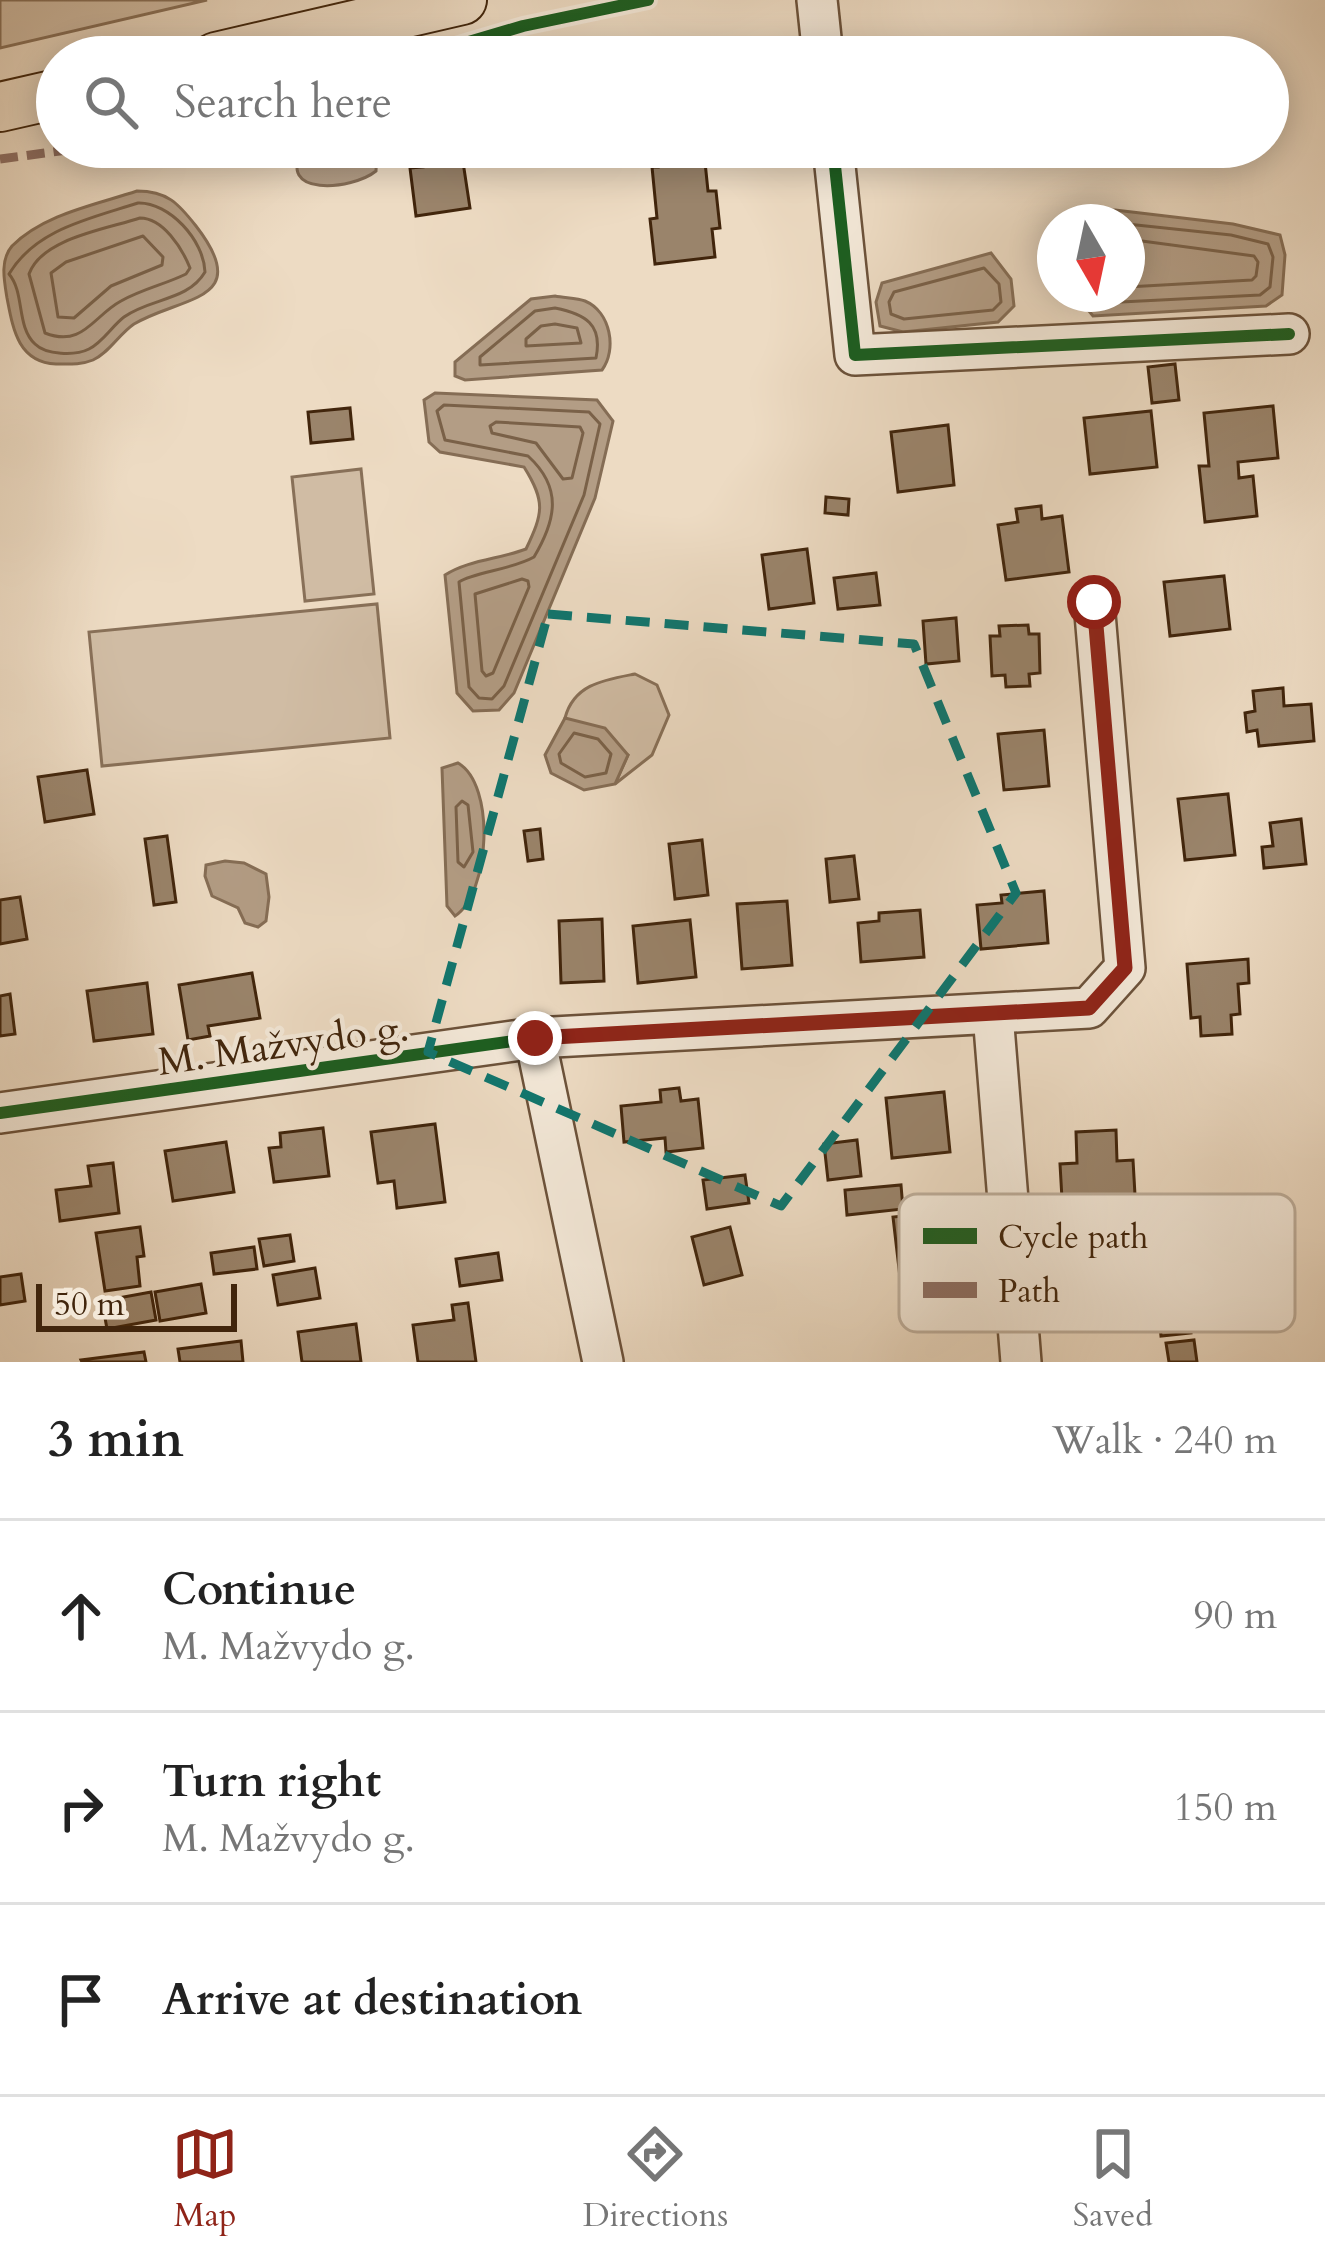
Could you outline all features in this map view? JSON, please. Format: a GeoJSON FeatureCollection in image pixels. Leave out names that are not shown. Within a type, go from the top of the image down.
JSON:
{"type":"FeatureCollection","features":[{"type":"Feature","properties":{"kind":"main road"},"geometry":{"type":"LineString","coordinates":[[307,36],[462,0]]}},
{"type":"Feature","properties":{"kind":"main road"},"geometry":{"type":"LineString","coordinates":[[0,107],[36,99]]}},
{"type":"Feature","properties":{"kind":"street"},"geometry":{"type":"LineString","coordinates":[[817,0],[821,36]]}},
{"type":"Feature","properties":{"kind":"street"},"geometry":{"type":"LineString","coordinates":[[834,168],[855,355],[1289,334]]}},
{"type":"Feature","properties":{"kind":"street","name":"M. Mažvydo g."},"geometry":{"type":"LineString","coordinates":[[0,1113],[535,1038],[1089,1008],[1125,968],[1094,602]]}},
{"type":"Feature","properties":{"kind":"street"},"geometry":{"type":"LineString","coordinates":[[993,1014],[1008,1194]]}},
{"type":"Feature","properties":{"kind":"street"},"geometry":{"type":"LineString","coordinates":[[535,1038],[604,1362]]}},
{"type":"Feature","properties":{"kind":"street"},"geometry":{"type":"LineString","coordinates":[[1020,1332],[1022,1362]]}},
{"type":"Feature","properties":{"kind":"highlighted area"},"geometry":{"type":"Polygon","coordinates":[[[548,614],[914,644],[1016,893],[781,1206],[428,1052],[548,614]]]}},
{"type":"Feature","properties":{"kind":"shaded area"},"geometry":{"type":"Polygon","coordinates":[[[0,0],[207,0],[36,36],[0,48],[0,0]]]}},
{"type":"Feature","properties":{"kind":"shaded area"},"geometry":{"type":"Polygon","coordinates":[[[361,469],[374,594],[305,601],[292,477],[361,469]]]}},
{"type":"Feature","properties":{"kind":"shaded area"},"geometry":{"type":"Polygon","coordinates":[[[377,604],[390,738],[102,766],[89,632],[377,604]]]}},
{"type":"Feature","properties":{"kind":"shaded area"},"geometry":{"type":"Polygon","coordinates":[[[635,674],[657,685],[669,715],[652,755],[615,784],[628,755],[565,718],[583,691],[635,674]]]}},
{"type":"Feature","properties":{"kind":"water"},"geometry":{"type":"Polygon","coordinates":[[[298,168],[376,168],[365,178],[335,185],[307,182],[298,168]]]}},
{"type":"Feature","properties":{"kind":"water"},"geometry":{"type":"Polygon","coordinates":[[[137,191],[164,196],[190,218],[212,251],[218,269],[215,283],[190,301],[134,324],[93,360],[56,364],[33,357],[20,342],[12,321],[4,277],[8,252],[25,235],[55,218],[137,191]]]}},
{"type":"Feature","properties":{"kind":"water"},"geometry":{"type":"Polygon","coordinates":[[[1145,214],[1280,235],[1285,255],[1282,295],[1266,306],[1093,316],[1090,312],[1145,312],[1145,214]]]}},
{"type":"Feature","properties":{"kind":"water"},"geometry":{"type":"Polygon","coordinates":[[[991,253],[1011,279],[1014,306],[998,322],[903,332],[880,326],[876,302],[882,283],[991,253]]]}},
{"type":"Feature","properties":{"kind":"water"},"geometry":{"type":"Polygon","coordinates":[[[555,296],[585,301],[601,314],[610,342],[602,370],[465,380],[455,376],[455,362],[531,299],[555,296]]]}},
{"type":"Feature","properties":{"kind":"water"},"geometry":{"type":"Polygon","coordinates":[[[435,393],[597,400],[613,421],[595,498],[514,693],[499,710],[473,711],[457,693],[445,575],[526,549],[539,516],[539,499],[524,467],[440,452],[429,442],[424,400],[435,393]]]}},
{"type":"Feature","properties":{"kind":"water"},"geometry":{"type":"Polygon","coordinates":[[[565,718],[605,728],[628,755],[615,784],[584,790],[551,773],[545,755],[565,718]]]}},
{"type":"Feature","properties":{"kind":"water"},"geometry":{"type":"Polygon","coordinates":[[[458,763],[478,793],[484,839],[476,885],[455,916],[447,906],[442,768],[458,763]]]}},
{"type":"Feature","properties":{"kind":"water"},"geometry":{"type":"Polygon","coordinates":[[[244,863],[266,874],[266,921],[258,927],[245,923],[238,908],[212,896],[206,865],[244,863]]]}},
{"type":"Feature","properties":{"kind":"building"},"geometry":{"type":"Polygon","coordinates":[[[410,168],[464,168],[470,208],[416,216],[410,168]]]}},
{"type":"Feature","properties":{"kind":"building"},"geometry":{"type":"Polygon","coordinates":[[[652,168],[706,168],[708,191],[716,191],[720,228],[712,229],[715,257],[655,264],[650,219],[657,218],[652,168]]]}},
{"type":"Feature","properties":{"kind":"building"},"geometry":{"type":"Polygon","coordinates":[[[1175,364],[1179,400],[1152,403],[1148,367],[1175,364]]]}},
{"type":"Feature","properties":{"kind":"building"},"geometry":{"type":"Polygon","coordinates":[[[1273,406],[1278,458],[1238,462],[1239,478],[1253,476],[1257,516],[1205,522],[1199,466],[1209,466],[1204,413],[1273,406]]]}},
{"type":"Feature","properties":{"kind":"building"},"geometry":{"type":"Polygon","coordinates":[[[350,408],[353,439],[311,443],[308,412],[350,408]]]}},
{"type":"Feature","properties":{"kind":"building"},"geometry":{"type":"Polygon","coordinates":[[[1151,411],[1157,467],[1090,474],[1084,418],[1151,411]]]}},
{"type":"Feature","properties":{"kind":"building"},"geometry":{"type":"Polygon","coordinates":[[[948,425],[954,485],[898,492],[891,432],[948,425]]]}},
{"type":"Feature","properties":{"kind":"building"},"geometry":{"type":"Polygon","coordinates":[[[826,497],[849,499],[848,515],[825,513],[826,497]]]}},
{"type":"Feature","properties":{"kind":"building"},"geometry":{"type":"Polygon","coordinates":[[[1041,506],[1042,519],[1062,516],[1069,572],[1006,580],[998,525],[1018,522],[1016,509],[1041,506]]]}},
{"type":"Feature","properties":{"kind":"building"},"geometry":{"type":"Polygon","coordinates":[[[807,549],[814,603],[769,609],[762,555],[807,549]]]}},
{"type":"Feature","properties":{"kind":"building"},"geometry":{"type":"Polygon","coordinates":[[[876,573],[880,605],[838,609],[834,578],[876,573]]]}},
{"type":"Feature","properties":{"kind":"building"},"geometry":{"type":"Polygon","coordinates":[[[1224,576],[1230,629],[1170,636],[1164,582],[1224,576]]]}},
{"type":"Feature","properties":{"kind":"building"},"geometry":{"type":"Polygon","coordinates":[[[956,618],[959,661],[926,664],[923,621],[956,618]]]}},
{"type":"Feature","properties":{"kind":"building"},"geometry":{"type":"Polygon","coordinates":[[[1028,625],[1029,634],[1039,634],[1040,673],[1029,674],[1030,686],[1006,687],[1005,675],[992,676],[990,636],[1000,636],[999,626],[1028,625]]]}},
{"type":"Feature","properties":{"kind":"building"},"geometry":{"type":"Polygon","coordinates":[[[1283,688],[1284,706],[1311,704],[1314,741],[1259,746],[1257,730],[1247,732],[1245,713],[1255,711],[1253,691],[1283,688]]]}},
{"type":"Feature","properties":{"kind":"building"},"geometry":{"type":"Polygon","coordinates":[[[1044,730],[1049,786],[1004,790],[998,734],[1044,730]]]}},
{"type":"Feature","properties":{"kind":"building"},"geometry":{"type":"Polygon","coordinates":[[[87,770],[94,814],[45,822],[38,777],[87,770]]]}},
{"type":"Feature","properties":{"kind":"building"},"geometry":{"type":"Polygon","coordinates":[[[1228,794],[1235,855],[1185,860],[1178,799],[1228,794]]]}},
{"type":"Feature","properties":{"kind":"building"},"geometry":{"type":"Polygon","coordinates":[[[1301,819],[1306,864],[1264,868],[1262,847],[1273,846],[1270,823],[1301,819]]]}},
{"type":"Feature","properties":{"kind":"building"},"geometry":{"type":"Polygon","coordinates":[[[540,829],[543,859],[528,861],[524,831],[540,829]]]}},
{"type":"Feature","properties":{"kind":"building"},"geometry":{"type":"Polygon","coordinates":[[[167,836],[176,902],[154,905],[145,839],[167,836]]]}},
{"type":"Feature","properties":{"kind":"building"},"geometry":{"type":"Polygon","coordinates":[[[702,840],[708,895],[675,899],[669,844],[702,840]]]}},
{"type":"Feature","properties":{"kind":"building"},"geometry":{"type":"Polygon","coordinates":[[[854,856],[859,899],[830,902],[826,859],[854,856]]]}},
{"type":"Feature","properties":{"kind":"building"},"geometry":{"type":"Polygon","coordinates":[[[1044,891],[1048,943],[981,949],[977,905],[1002,903],[1001,895],[1044,891]]]}},
{"type":"Feature","properties":{"kind":"building"},"geometry":{"type":"Polygon","coordinates":[[[20,897],[27,939],[0,944],[0,900],[20,897]]]}},
{"type":"Feature","properties":{"kind":"building"},"geometry":{"type":"Polygon","coordinates":[[[787,901],[792,965],[742,969],[737,904],[787,901]]]}},
{"type":"Feature","properties":{"kind":"building"},"geometry":{"type":"Polygon","coordinates":[[[920,910],[924,957],[861,962],[858,923],[879,921],[879,913],[920,910]]]}},
{"type":"Feature","properties":{"kind":"building"},"geometry":{"type":"Polygon","coordinates":[[[602,919],[604,981],[561,983],[559,921],[602,919]]]}},
{"type":"Feature","properties":{"kind":"building"},"geometry":{"type":"Polygon","coordinates":[[[690,920],[696,977],[638,983],[633,926],[690,920]]]}},
{"type":"Feature","properties":{"kind":"building"},"geometry":{"type":"Polygon","coordinates":[[[1248,959],[1249,983],[1238,984],[1240,1014],[1231,1015],[1232,1034],[1201,1036],[1200,1017],[1191,1018],[1187,964],[1248,959]]]}},
{"type":"Feature","properties":{"kind":"building"},"geometry":{"type":"Polygon","coordinates":[[[252,973],[260,1018],[208,1026],[210,1036],[188,1040],[179,985],[252,973]]]}},
{"type":"Feature","properties":{"kind":"building"},"geometry":{"type":"Polygon","coordinates":[[[147,983],[153,1034],[94,1041],[87,991],[147,983]]]}},
{"type":"Feature","properties":{"kind":"building"},"geometry":{"type":"Polygon","coordinates":[[[10,994],[15,1034],[0,1036],[0,996],[10,994]]]}},
{"type":"Feature","properties":{"kind":"building"},"geometry":{"type":"Polygon","coordinates":[[[679,1088],[681,1101],[698,1099],[703,1148],[666,1152],[665,1138],[624,1142],[621,1106],[661,1102],[660,1090],[679,1088]]]}},
{"type":"Feature","properties":{"kind":"building"},"geometry":{"type":"Polygon","coordinates":[[[944,1092],[950,1152],[892,1158],[886,1098],[944,1092]]]}},
{"type":"Feature","properties":{"kind":"building"},"geometry":{"type":"Polygon","coordinates":[[[435,1124],[445,1202],[397,1208],[394,1181],[378,1183],[371,1132],[435,1124]]]}},
{"type":"Feature","properties":{"kind":"building"},"geometry":{"type":"Polygon","coordinates":[[[323,1128],[329,1176],[274,1182],[269,1148],[281,1147],[280,1133],[323,1128]]]}},
{"type":"Feature","properties":{"kind":"building"},"geometry":{"type":"Polygon","coordinates":[[[1116,1130],[1117,1161],[1133,1160],[1135,1194],[1062,1194],[1060,1164],[1077,1163],[1076,1132],[1116,1130]]]}},
{"type":"Feature","properties":{"kind":"building"},"geometry":{"type":"Polygon","coordinates":[[[857,1140],[861,1176],[828,1180],[824,1144],[857,1140]]]}},
{"type":"Feature","properties":{"kind":"building"},"geometry":{"type":"Polygon","coordinates":[[[226,1142],[234,1192],[173,1201],[165,1151],[226,1142]]]}},
{"type":"Feature","properties":{"kind":"building"},"geometry":{"type":"Polygon","coordinates":[[[113,1163],[119,1213],[60,1221],[56,1190],[91,1186],[88,1166],[113,1163]]]}},
{"type":"Feature","properties":{"kind":"building"},"geometry":{"type":"Polygon","coordinates":[[[745,1175],[749,1203],[707,1209],[703,1180],[745,1175]]]}},
{"type":"Feature","properties":{"kind":"building"},"geometry":{"type":"Polygon","coordinates":[[[901,1185],[899,1209],[847,1215],[845,1190],[901,1185]]]}},
{"type":"Feature","properties":{"kind":"building"},"geometry":{"type":"Polygon","coordinates":[[[899,1216],[899,1269],[893,1217],[899,1216]]]}},
{"type":"Feature","properties":{"kind":"building"},"geometry":{"type":"Polygon","coordinates":[[[140,1227],[144,1256],[137,1257],[140,1286],[105,1291],[96,1233],[140,1227]]]}},
{"type":"Feature","properties":{"kind":"building"},"geometry":{"type":"Polygon","coordinates":[[[730,1227],[742,1275],[704,1285],[692,1237],[730,1227]]]}},
{"type":"Feature","properties":{"kind":"building"},"geometry":{"type":"Polygon","coordinates":[[[290,1235],[294,1261],[264,1266],[259,1239],[290,1235]]]}},
{"type":"Feature","properties":{"kind":"building"},"geometry":{"type":"Polygon","coordinates":[[[254,1247],[257,1269],[214,1274],[211,1253],[254,1247]]]}},
{"type":"Feature","properties":{"kind":"building"},"geometry":{"type":"Polygon","coordinates":[[[498,1253],[502,1280],[460,1286],[456,1259],[498,1253]]]}},
{"type":"Feature","properties":{"kind":"building"},"geometry":{"type":"Polygon","coordinates":[[[315,1268],[320,1298],[278,1305],[273,1275],[315,1268]]]}},
{"type":"Feature","properties":{"kind":"building"},"geometry":{"type":"Polygon","coordinates":[[[21,1274],[25,1301],[0,1305],[0,1277],[21,1274]]]}},
{"type":"Feature","properties":{"kind":"building"},"geometry":{"type":"Polygon","coordinates":[[[201,1284],[206,1313],[160,1321],[155,1292],[201,1284]]]}},
{"type":"Feature","properties":{"kind":"building"},"geometry":{"type":"Polygon","coordinates":[[[151,1292],[156,1320],[107,1329],[102,1301],[151,1292]]]}},
{"type":"Feature","properties":{"kind":"building"},"geometry":{"type":"Polygon","coordinates":[[[468,1303],[476,1362],[418,1362],[413,1325],[454,1320],[452,1305],[468,1303]]]}},
{"type":"Feature","properties":{"kind":"building"},"geometry":{"type":"Polygon","coordinates":[[[356,1324],[361,1362],[302,1362],[298,1332],[356,1324]]]}},
{"type":"Feature","properties":{"kind":"building"},"geometry":{"type":"Polygon","coordinates":[[[1194,1340],[1197,1362],[1169,1362],[1166,1343],[1194,1340]]]}},
{"type":"Feature","properties":{"kind":"building"},"geometry":{"type":"Polygon","coordinates":[[[241,1341],[243,1362],[180,1362],[178,1349],[241,1341]]]}},
{"type":"Feature","properties":{"kind":"building"},"geometry":{"type":"Polygon","coordinates":[[[144,1352],[146,1362],[81,1360],[144,1352]]]}},
{"type":"Feature","properties":{"kind":"marked path"},"geometry":{"type":"LineString","coordinates":[[0,159],[36,154]]}},
{"type":"Feature","properties":{"kind":"cycle path"},"geometry":{"type":"LineString","coordinates":[[489,36],[648,0]]}},
{"type":"Feature","properties":{"kind":"cycle path"},"geometry":{"type":"LineString","coordinates":[[835,168],[855,355],[1289,334]]}},
{"type":"Feature","properties":{"kind":"cycle path"},"geometry":{"type":"LineString","coordinates":[[0,1113],[535,1038],[1089,1008],[1125,968],[1094,602]]}},
{"type":"Feature","properties":{"kind":"route"},"geometry":{"type":"LineString","coordinates":[[535,1038],[1089,1008],[1125,968],[1094,602]]}}]}
